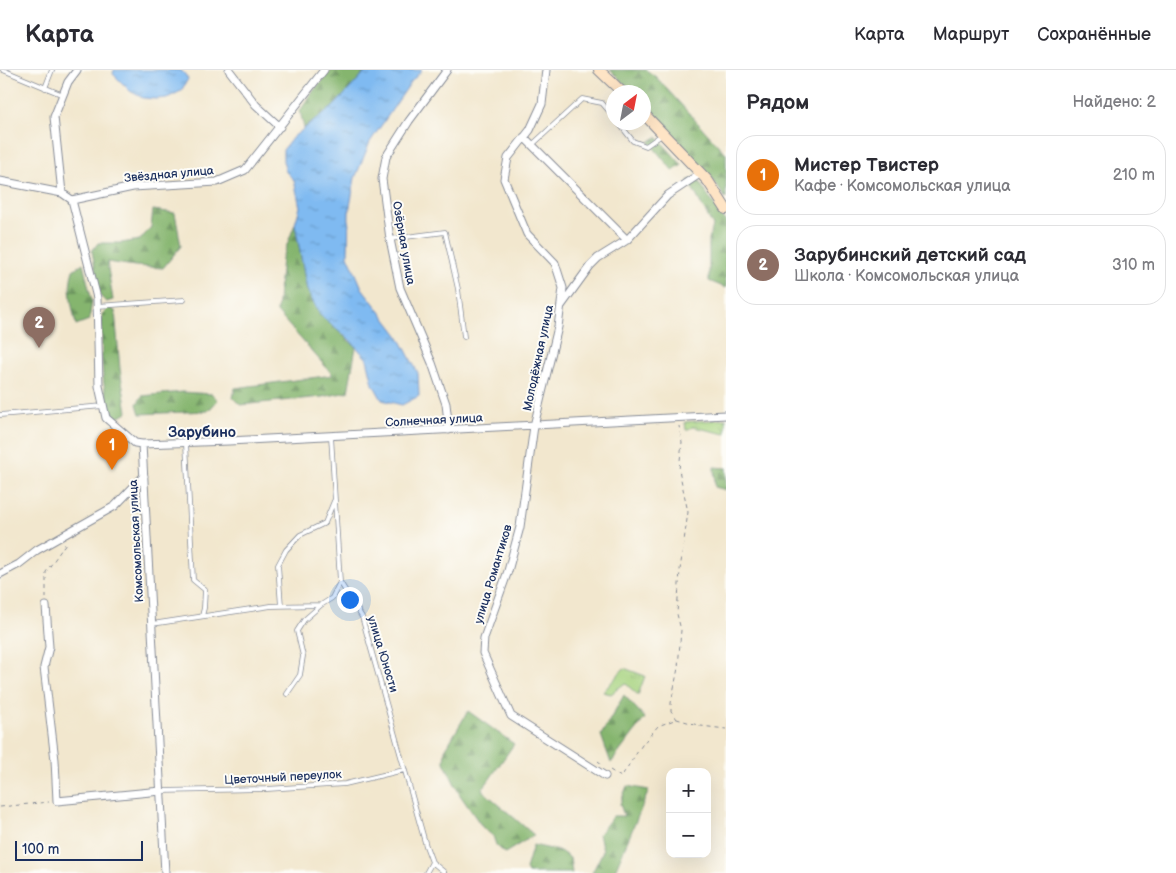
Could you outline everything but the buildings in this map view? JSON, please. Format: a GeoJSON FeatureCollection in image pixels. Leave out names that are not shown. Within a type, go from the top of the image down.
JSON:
{"type":"FeatureCollection","features":[{"type":"Feature","properties":{"kind":"main road"},"geometry":{"type":"LineString","coordinates":[[598,70],[614,85]]}},
{"type":"Feature","properties":{"kind":"main road"},"geometry":{"type":"LineString","coordinates":[[651,121],[708,181],[726,209]]}},
{"type":"Feature","properties":{"kind":"street"},"geometry":{"type":"LineString","coordinates":[[62,193],[54,116],[68,82],[77,70]]}},
{"type":"Feature","properties":{"kind":"street"},"geometry":{"type":"LineString","coordinates":[[229,70],[256,105],[280,127]]}},
{"type":"Feature","properties":{"kind":"street","name":"Звёздная улица"},"geometry":{"type":"LineString","coordinates":[[72,200],[132,187],[217,182],[245,170],[324,70]]}},
{"type":"Feature","properties":{"kind":"street","name":"Озёрная улица"},"geometry":{"type":"LineString","coordinates":[[448,70],[409,121],[386,157],[382,179],[390,239],[400,288],[446,404],[449,430]]}},
{"type":"Feature","properties":{"kind":"street","name":"Молодёжная улица"},"geometry":{"type":"LineString","coordinates":[[534,426],[558,327],[563,288],[555,263],[527,234],[504,179],[508,158],[530,130],[542,104],[546,70]]}},
{"type":"Feature","properties":{"kind":"street"},"geometry":{"type":"LineString","coordinates":[[524,137],[627,240]]}},
{"type":"Feature","properties":{"kind":"street"},"geometry":{"type":"LineString","coordinates":[[560,308],[590,266],[598,258],[627,240],[668,195],[700,173]]}},
{"type":"Feature","properties":{"kind":"street"},"geometry":{"type":"LineString","coordinates":[[0,181],[62,193],[72,200],[96,298],[99,386],[106,418],[134,443],[142,444]]}},
{"type":"Feature","properties":{"kind":"street","name":"Солнечная улица"},"geometry":{"type":"LineString","coordinates":[[142,444],[726,415]]}},
{"type":"Feature","properties":{"kind":"street","name":"улица Романтиков"},"geometry":{"type":"LineString","coordinates":[[534,426],[520,527],[508,571],[484,638],[483,653],[511,716],[605,776]]}},
{"type":"Feature","properties":{"kind":"street","name":"Комсомольская улица"},"geometry":{"type":"LineString","coordinates":[[142,444],[165,873]]}},
{"type":"Feature","properties":{"kind":"street"},"geometry":{"type":"LineString","coordinates":[[0,574],[19,564],[37,550],[115,506],[144,476]]}},
{"type":"Feature","properties":{"kind":"street"},"geometry":{"type":"LineString","coordinates":[[46,606],[48,647],[44,667],[55,760],[57,801],[161,790]]}},
{"type":"Feature","properties":{"kind":"lane"},"geometry":{"type":"LineString","coordinates":[[3,70],[63,95]]}},
{"type":"Feature","properties":{"kind":"lane"},"geometry":{"type":"LineString","coordinates":[[45,88],[52,70]]}},
{"type":"Feature","properties":{"kind":"lane"},"geometry":{"type":"LineString","coordinates":[[532,145],[582,99],[602,103],[606,108]]}},
{"type":"Feature","properties":{"kind":"lane"},"geometry":{"type":"LineString","coordinates":[[625,130],[633,140],[646,146],[663,134]]}},
{"type":"Feature","properties":{"kind":"lane"},"geometry":{"type":"LineString","coordinates":[[390,239],[445,232],[458,289],[464,337]]}},
{"type":"Feature","properties":{"kind":"lane"},"geometry":{"type":"LineString","coordinates":[[97,306],[184,300]]}},
{"type":"Feature","properties":{"kind":"lane"},"geometry":{"type":"LineString","coordinates":[[0,415],[103,406]]}},
{"type":"Feature","properties":{"kind":"lane","name":"улица Юности"},"geometry":{"type":"LineString","coordinates":[[331,436],[340,582],[362,617],[404,770],[432,862]]}},
{"type":"Feature","properties":{"kind":"lane"},"geometry":{"type":"LineString","coordinates":[[186,443],[193,580],[205,590],[202,616]]}},
{"type":"Feature","properties":{"kind":"lane"},"geometry":{"type":"LineString","coordinates":[[281,606],[278,565],[286,550],[300,535],[325,522],[335,499]]}},
{"type":"Feature","properties":{"kind":"lane"},"geometry":{"type":"LineString","coordinates":[[287,694],[300,675],[303,656],[297,632],[304,620],[332,598],[340,582]]}},
{"type":"Feature","properties":{"kind":"lane"},"geometry":{"type":"LineString","coordinates":[[152,624],[271,606],[321,605]]}},
{"type":"Feature","properties":{"kind":"lane","name":"Цветочный переулок"},"geometry":{"type":"LineString","coordinates":[[161,790],[267,789],[345,784],[404,770]]}},
{"type":"Feature","properties":{"kind":"lane"},"geometry":{"type":"LineString","coordinates":[[426,873],[432,862],[444,872]]}},
{"type":"Feature","properties":{"kind":"path"},"geometry":{"type":"LineString","coordinates":[[677,719],[671,711],[671,703],[679,659],[681,630],[676,614],[688,512],[679,470],[682,442],[678,418]]}},
{"type":"Feature","properties":{"kind":"path"},"geometry":{"type":"LineString","coordinates":[[46,606],[46,572],[69,540]]}},
{"type":"Feature","properties":{"kind":"path"},"geometry":{"type":"LineString","coordinates":[[598,761],[621,777],[642,745],[658,726],[677,719],[701,726],[726,729]]}},
{"type":"Feature","properties":{"kind":"path"},"geometry":{"type":"LineString","coordinates":[[0,808],[57,801]]}},
{"type":"Feature","properties":{"kind":"green space"},"geometry":{"type":"Polygon","coordinates":[[[331,70],[367,70],[333,107],[304,128],[300,111],[331,70]]]}},
{"type":"Feature","properties":{"kind":"green space"},"geometry":{"type":"Polygon","coordinates":[[[610,70],[646,70],[656,77],[726,154],[726,199],[711,177],[651,112],[651,85],[625,85],[610,70]]]}},
{"type":"Feature","properties":{"kind":"green space"},"geometry":{"type":"Polygon","coordinates":[[[657,137],[682,165],[673,171],[649,142],[657,137]]]}},
{"type":"Feature","properties":{"kind":"green space"},"geometry":{"type":"Polygon","coordinates":[[[688,180],[698,180],[726,223],[726,288],[709,281],[709,239],[713,226],[688,180]]]}},
{"type":"Feature","properties":{"kind":"green space"},"geometry":{"type":"Polygon","coordinates":[[[153,210],[175,213],[181,246],[163,268],[107,262],[113,300],[106,302],[100,296],[92,251],[98,243],[121,243],[140,240],[151,227],[153,210]]]}},
{"type":"Feature","properties":{"kind":"green space"},"geometry":{"type":"Polygon","coordinates":[[[295,224],[307,290],[320,315],[356,347],[348,392],[322,397],[240,405],[233,398],[235,388],[333,375],[277,312],[282,258],[295,224]]]}},
{"type":"Feature","properties":{"kind":"green space"},"geometry":{"type":"Polygon","coordinates":[[[83,263],[92,301],[89,320],[76,325],[70,284],[73,270],[83,263]]]}},
{"type":"Feature","properties":{"kind":"green space"},"geometry":{"type":"Polygon","coordinates":[[[109,307],[115,311],[120,369],[127,412],[117,418],[111,409],[107,397],[102,369],[102,314],[109,307]]]}},
{"type":"Feature","properties":{"kind":"green space"},"geometry":{"type":"Polygon","coordinates":[[[182,392],[212,394],[218,400],[208,411],[140,414],[137,404],[142,396],[182,392]]]}},
{"type":"Feature","properties":{"kind":"green space"},"geometry":{"type":"Polygon","coordinates":[[[726,419],[726,434],[693,427],[686,430],[685,422],[726,419]]]}},
{"type":"Feature","properties":{"kind":"green space"},"geometry":{"type":"Polygon","coordinates":[[[714,467],[726,468],[726,490],[715,487],[714,467]]]}},
{"type":"Feature","properties":{"kind":"green space"},"geometry":{"type":"Polygon","coordinates":[[[624,668],[645,676],[638,695],[625,683],[611,694],[603,692],[624,668]]]}},
{"type":"Feature","properties":{"kind":"green space"},"geometry":{"type":"Polygon","coordinates":[[[624,695],[645,718],[611,763],[601,735],[624,695]]]}},
{"type":"Feature","properties":{"kind":"green space"},"geometry":{"type":"Polygon","coordinates":[[[468,711],[514,744],[482,790],[534,835],[505,853],[496,845],[493,836],[483,828],[460,795],[444,762],[445,750],[468,711]]]}},
{"type":"Feature","properties":{"kind":"green space"},"geometry":{"type":"Polygon","coordinates":[[[627,786],[649,790],[614,873],[592,873],[603,851],[599,834],[613,816],[624,816],[620,804],[627,786]]]}},
{"type":"Feature","properties":{"kind":"green space"},"geometry":{"type":"Polygon","coordinates":[[[533,845],[560,851],[570,858],[572,873],[528,873],[526,869],[533,845]]]}},
{"type":"Feature","properties":{"kind":"water"},"geometry":{"type":"Polygon","coordinates":[[[114,70],[180,70],[188,79],[181,91],[167,98],[143,98],[130,91],[113,74],[114,70]]]}},
{"type":"Feature","properties":{"kind":"water"},"geometry":{"type":"Polygon","coordinates":[[[367,70],[422,70],[411,82],[370,142],[355,178],[349,212],[348,255],[362,288],[398,335],[418,373],[419,396],[402,405],[382,400],[373,384],[367,359],[349,339],[320,315],[307,290],[295,224],[300,207],[294,180],[286,172],[283,161],[283,150],[293,137],[333,107],[367,70]]]}},
{"type":"Feature","properties":{"kind":"place","name":"Зарубинский детский сад"},"geometry":{"type":"Point","coordinates":[39,348]}},
{"type":"Feature","properties":{"kind":"place","name":"Мистер Твистер"},"geometry":{"type":"Point","coordinates":[112,470]}},
{"type":"Feature","properties":{"kind":"district","name":"Зарубино"},"geometry":{"type":"Point","coordinates":[202,432]}}]}
